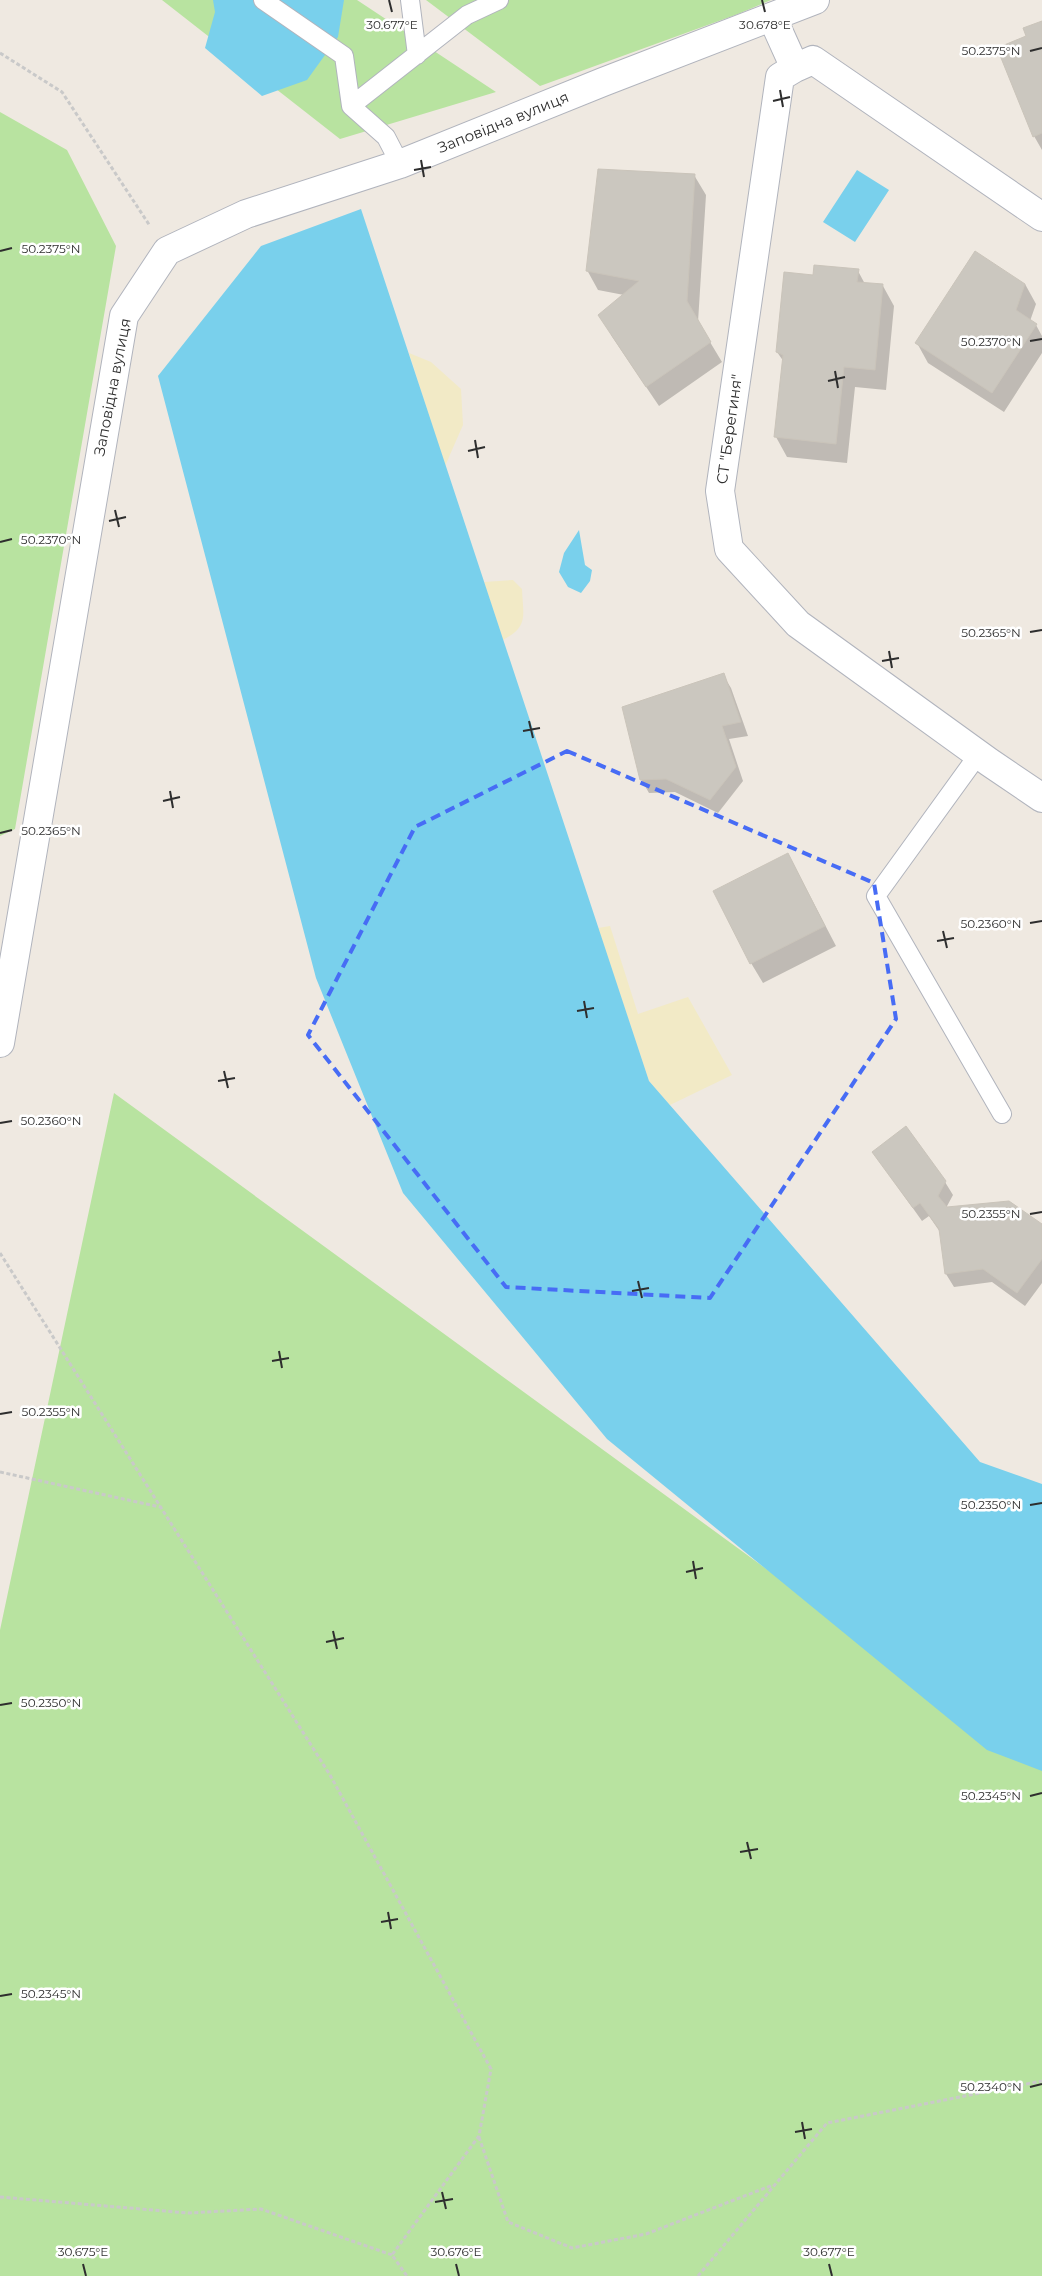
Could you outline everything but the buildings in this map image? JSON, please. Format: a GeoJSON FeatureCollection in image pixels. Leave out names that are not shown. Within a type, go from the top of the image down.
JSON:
{"type":"FeatureCollection","features":[{"type":"Feature","properties":{"kind":"street","name":"Заповідна вулиця"},"geometry":{"type":"LineString","coordinates":[[0,1043],[124,316],[167,252],[246,214],[400,164],[603,82],[815,0]]}},
{"type":"Feature","properties":{"kind":"street"},"geometry":{"type":"LineString","coordinates":[[772,17],[795,68],[813,60],[1042,217]]}},
{"type":"Feature","properties":{"kind":"street","name":"СТ \"Берегиня\""},"geometry":{"type":"LineString","coordinates":[[795,68],[780,77],[720,491],[729,549],[798,624],[978,755],[1042,798]]}},
{"type":"Feature","properties":{"kind":"lane"},"geometry":{"type":"LineString","coordinates":[[263,0],[344,56],[351,106],[386,137],[400,164]]}},
{"type":"Feature","properties":{"kind":"lane"},"geometry":{"type":"LineString","coordinates":[[410,0],[417,55]]}},
{"type":"Feature","properties":{"kind":"lane"},"geometry":{"type":"LineString","coordinates":[[351,106],[467,15],[499,0]]}},
{"type":"Feature","properties":{"kind":"lane"},"geometry":{"type":"LineString","coordinates":[[978,755],[876,896],[1002,1114]]}},
{"type":"Feature","properties":{"kind":"path"},"geometry":{"type":"LineString","coordinates":[[0,53],[62,92],[167,252]]}},
{"type":"Feature","properties":{"kind":"path"},"geometry":{"type":"LineString","coordinates":[[0,1253],[330,1775],[491,2069],[478,2136],[392,2255]]}},
{"type":"Feature","properties":{"kind":"path"},"geometry":{"type":"LineString","coordinates":[[0,1472],[161,1507]]}},
{"type":"Feature","properties":{"kind":"path"},"geometry":{"type":"LineString","coordinates":[[698,2276],[827,2123],[1042,2081]]}},
{"type":"Feature","properties":{"kind":"path"},"geometry":{"type":"LineString","coordinates":[[478,2136],[508,2222],[572,2248],[646,2234],[775,2184]]}},
{"type":"Feature","properties":{"kind":"path"},"geometry":{"type":"LineString","coordinates":[[0,2197],[188,2213],[261,2209],[392,2255],[407,2276]]}},
{"type":"Feature","properties":{"kind":"highlighted area"},"geometry":{"type":"Polygon","coordinates":[[[567,751],[874,883],[896,1019],[710,1298],[506,1287],[308,1035],[415,827],[567,751]]]}},
{"type":"Feature","properties":{"kind":"green space"},"geometry":{"type":"Polygon","coordinates":[[[162,0],[357,0],[496,92],[340,139],[162,0]]]}},
{"type":"Feature","properties":{"kind":"green space"},"geometry":{"type":"Polygon","coordinates":[[[426,0],[771,0],[738,14],[540,86],[426,0]]]}},
{"type":"Feature","properties":{"kind":"green space"},"geometry":{"type":"Polygon","coordinates":[[[0,112],[67,150],[116,246],[15,829],[0,836],[0,112]]]}},
{"type":"Feature","properties":{"kind":"green space"},"geometry":{"type":"Polygon","coordinates":[[[114,1093],[1042,1770],[1042,2276],[0,2276],[0,1630],[114,1093]]]}},
{"type":"Feature","properties":{"kind":"sand"},"geometry":{"type":"Polygon","coordinates":[[[409,353],[431,362],[461,389],[463,425],[445,466],[409,353]]]}},
{"type":"Feature","properties":{"kind":"sand"},"geometry":{"type":"Polygon","coordinates":[[[513,580],[522,589],[523,619],[517,630],[503,640],[484,582],[513,580]]]}},
{"type":"Feature","properties":{"kind":"sand"},"geometry":{"type":"Polygon","coordinates":[[[610,926],[638,1014],[688,997],[732,1075],[670,1105],[649,1081],[598,928],[610,926]]]}},
{"type":"Feature","properties":{"kind":"water"},"geometry":{"type":"Polygon","coordinates":[[[213,0],[344,0],[338,37],[307,80],[262,96],[205,48],[215,12],[213,0]]]}},
{"type":"Feature","properties":{"kind":"water"},"geometry":{"type":"Polygon","coordinates":[[[857,170],[889,190],[855,242],[823,222],[857,170]]]}},
{"type":"Feature","properties":{"kind":"water"},"geometry":{"type":"Polygon","coordinates":[[[361,209],[649,1081],[980,1462],[1042,1484],[1042,1771],[987,1750],[607,1439],[403,1193],[316,978],[158,376],[261,246],[361,209]]]}},
{"type":"Feature","properties":{"kind":"water"},"geometry":{"type":"Polygon","coordinates":[[[579,530],[585,565],[592,570],[590,581],[581,593],[568,587],[559,572],[564,553],[579,530]]]}}]}
